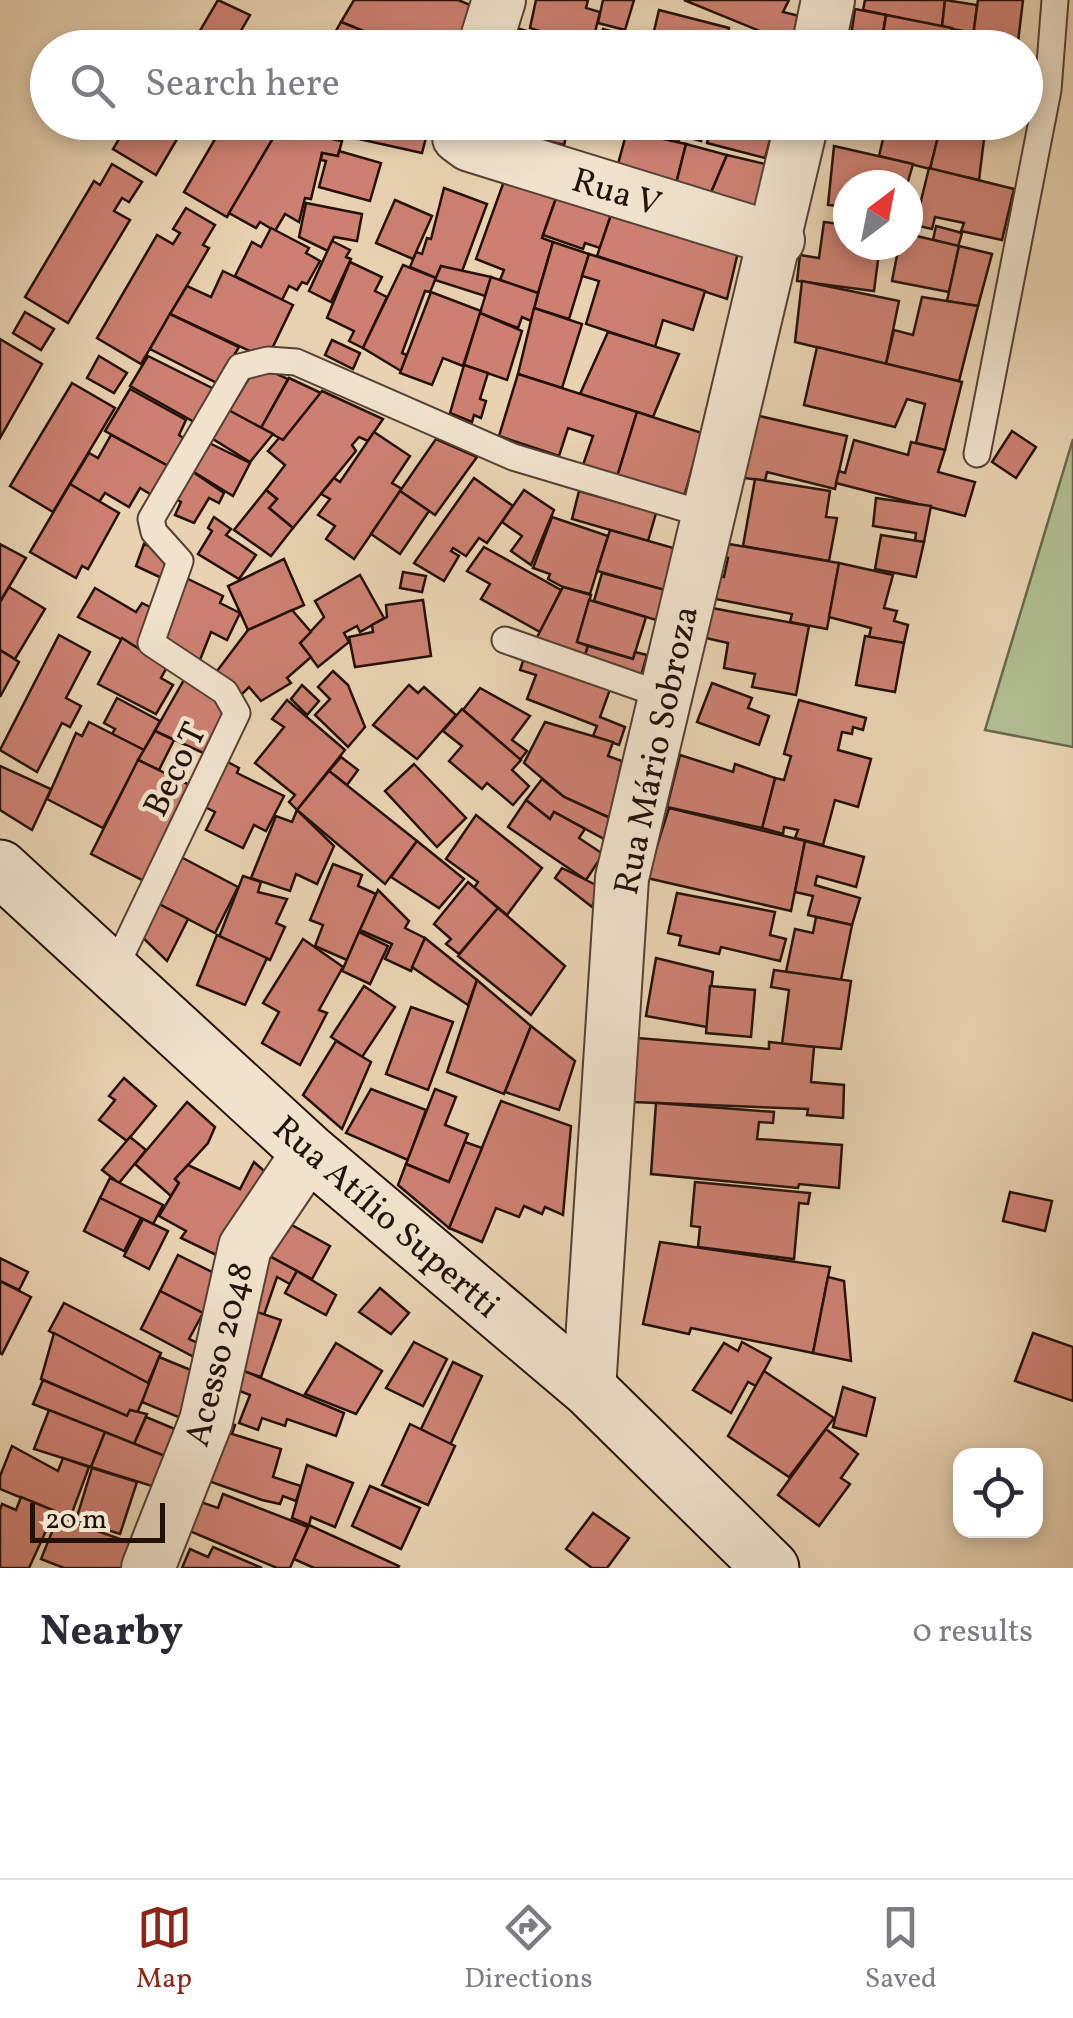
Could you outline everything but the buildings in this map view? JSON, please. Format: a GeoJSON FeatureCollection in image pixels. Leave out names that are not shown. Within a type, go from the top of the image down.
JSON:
{"type":"FeatureCollection","features":[{"type":"Feature","properties":{"kind":"street"},"geometry":{"type":"LineString","coordinates":[[489,30],[498,0]]}},
{"type":"Feature","properties":{"kind":"street"},"geometry":{"type":"LineString","coordinates":[[822,30],[828,0]]}},
{"type":"Feature","properties":{"kind":"street","name":"Rua V"},"geometry":{"type":"LineString","coordinates":[[467,140],[470,145],[778,240]]}},
{"type":"Feature","properties":{"kind":"street","name":"Rua Mário Sobroza"},"geometry":{"type":"LineString","coordinates":[[589,1389],[622,878],[707,516],[778,240],[798,140]]}},
{"type":"Feature","properties":{"kind":"street","name":"Rua Atílio Supertti"},"geometry":{"type":"LineString","coordinates":[[0,868],[309,1152],[589,1389],[771,1568]]}},
{"type":"Feature","properties":{"kind":"street","name":"Acesso 2048"},"geometry":{"type":"LineString","coordinates":[[148,1568],[206,1421],[245,1247],[309,1152]]}},
{"type":"Feature","properties":{"kind":"lane"},"geometry":{"type":"LineString","coordinates":[[1043,116],[1055,0]]}},
{"type":"Feature","properties":{"kind":"lane"},"geometry":{"type":"LineString","coordinates":[[977,454],[1038,140]]}},
{"type":"Feature","properties":{"kind":"lane","name":"Beco T"},"geometry":{"type":"LineString","coordinates":[[114,970],[237,713],[226,692],[151,643],[180,561],[154,532],[155,508],[240,366],[268,360],[296,362],[513,457],[707,516]]}},
{"type":"Feature","properties":{"kind":"lane"},"geometry":{"type":"LineString","coordinates":[[506,640],[665,696]]}},
{"type":"Feature","properties":{"kind":"green space"},"geometry":{"type":"Polygon","coordinates":[[[1073,439],[1073,747],[985,730],[1073,439]]]}}]}
